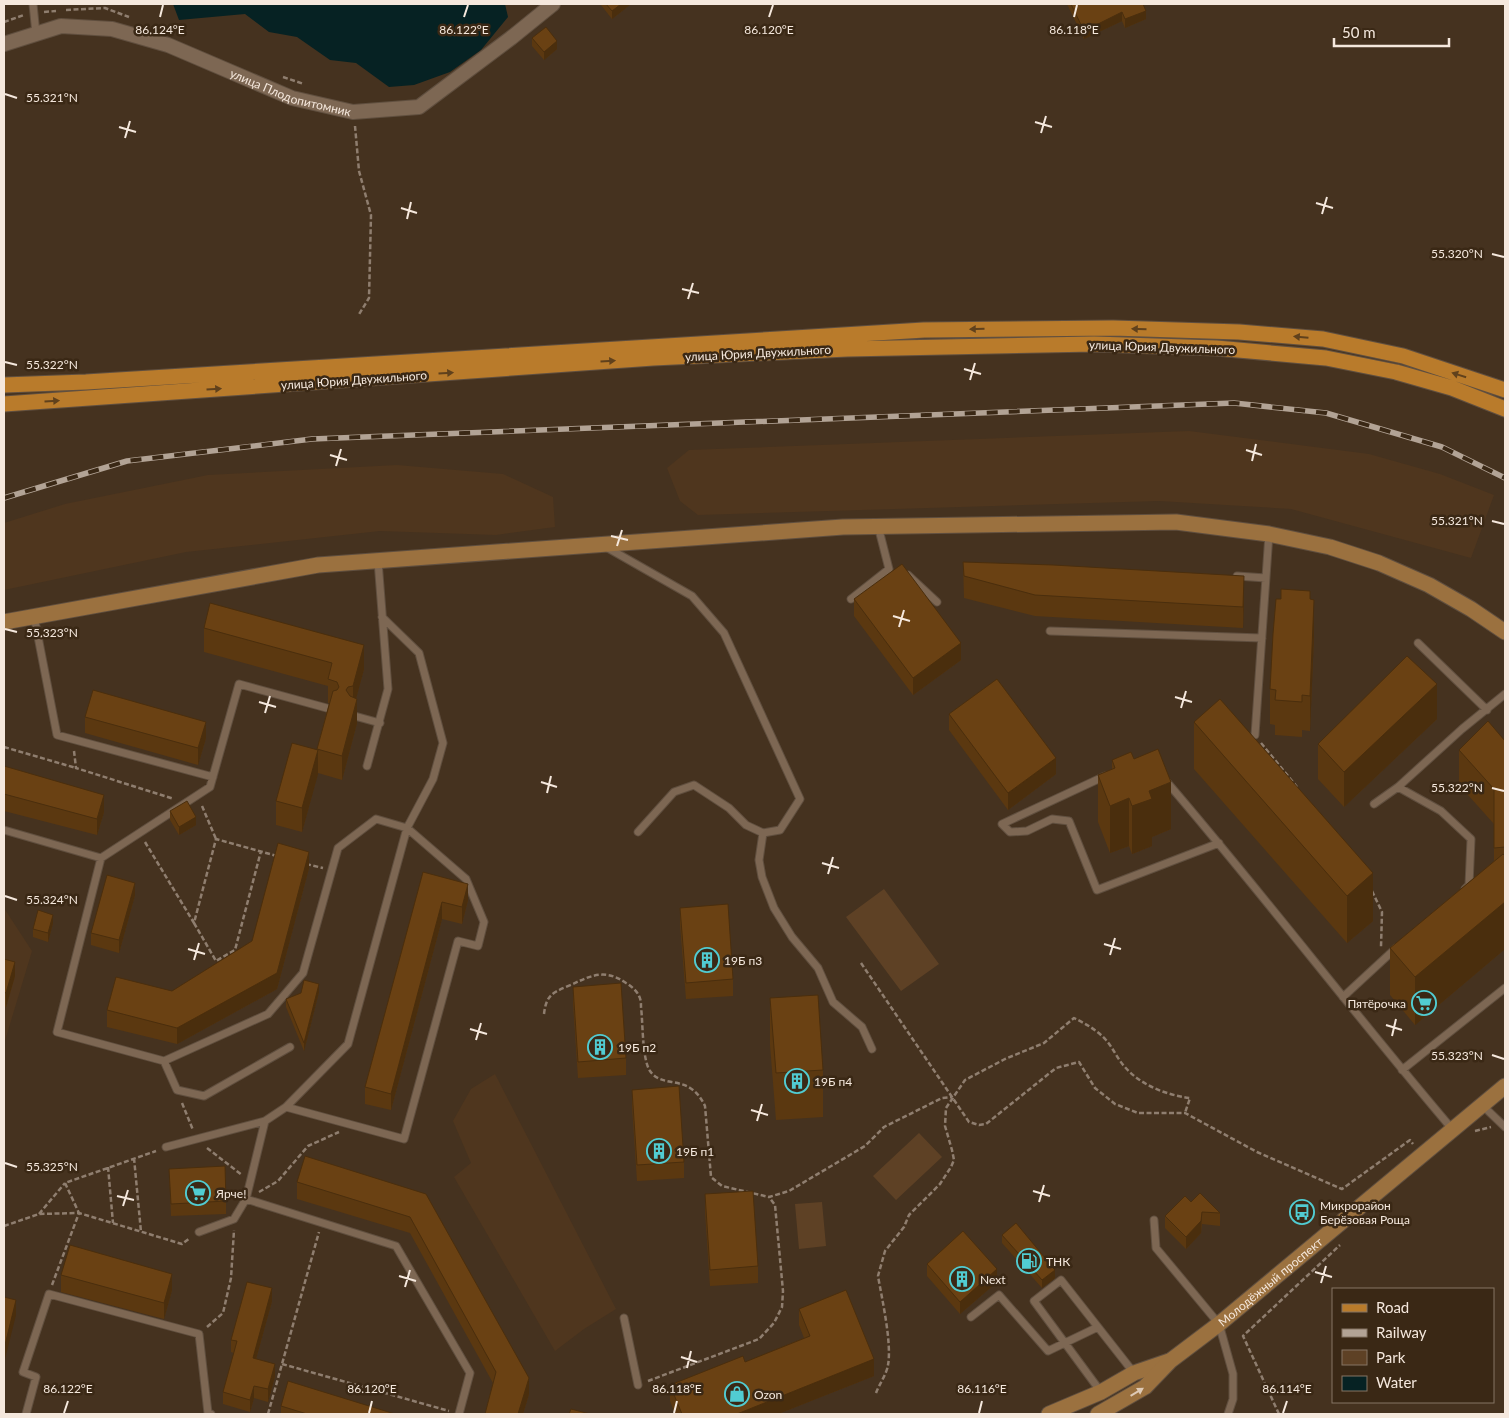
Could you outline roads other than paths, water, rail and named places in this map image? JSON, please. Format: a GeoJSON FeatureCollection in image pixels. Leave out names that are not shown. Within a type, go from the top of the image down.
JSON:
{"type":"FeatureCollection","features":[{"type":"Feature","properties":{"kind":"main road","name":"улица Юрия Двужильного"},"geometry":{"type":"LineString","coordinates":[[4,386],[924,330],[1113,328],[1239,332],[1323,339],[1403,356],[1505,390]]}},
{"type":"Feature","properties":{"kind":"main road","name":"улица Юрия Двужильного"},"geometry":{"type":"LineString","coordinates":[[4,404],[662,358],[838,349],[1094,344],[1216,348],[1326,358],[1396,372],[1452,388],[1505,408]]}},
{"type":"Feature","properties":{"kind":"street","name":"улица Плодопитомник"},"geometry":{"type":"LineString","coordinates":[[4,44],[61,26],[112,28],[168,45],[292,98],[354,112],[419,107],[553,4]]}},
{"type":"Feature","properties":{"kind":"street"},"geometry":{"type":"LineString","coordinates":[[4,622],[318,565],[834,527],[1176,522],[1269,534],[1330,547],[1379,563],[1429,585],[1471,609],[1505,632]]}},
{"type":"Feature","properties":{"kind":"street","name":"Молодёжный проспект"},"geometry":{"type":"LineString","coordinates":[[1098,1414],[1145,1387],[1170,1361],[1218,1324],[1505,1086]]}},
{"type":"Feature","properties":{"kind":"street","name":"Молодёжный проспект"},"geometry":{"type":"LineString","coordinates":[[1049,1414],[1101,1392],[1134,1373],[1170,1361]]}},
{"type":"Feature","properties":{"kind":"lane"},"geometry":{"type":"LineString","coordinates":[[33,4],[36,34]]}},
{"type":"Feature","properties":{"kind":"lane"},"geometry":{"type":"LineString","coordinates":[[878,526],[896,571],[908,575],[937,602]]}},
{"type":"Feature","properties":{"kind":"lane"},"geometry":{"type":"LineString","coordinates":[[1255,735],[1269,534]]}},
{"type":"Feature","properties":{"kind":"lane"},"geometry":{"type":"LineString","coordinates":[[601,544],[692,596],[724,633],[800,799],[780,830],[763,833],[746,825],[729,808],[694,785],[674,792],[638,832]]}},
{"type":"Feature","properties":{"kind":"lane"},"geometry":{"type":"LineString","coordinates":[[367,766],[388,689],[378,561]]}},
{"type":"Feature","properties":{"kind":"lane"},"geometry":{"type":"LineString","coordinates":[[851,599],[896,571]]}},
{"type":"Feature","properties":{"kind":"lane"},"geometry":{"type":"LineString","coordinates":[[1227,576],[1266,578]]}},
{"type":"Feature","properties":{"kind":"lane"},"geometry":{"type":"LineString","coordinates":[[34,616],[57,735],[214,777]]}},
{"type":"Feature","properties":{"kind":"lane"},"geometry":{"type":"LineString","coordinates":[[166,1147],[265,1121],[286,1107],[348,1044],[406,828],[433,779],[443,743],[419,653],[382,617]]}},
{"type":"Feature","properties":{"kind":"lane"},"geometry":{"type":"LineString","coordinates":[[1050,631],[1262,638]]}},
{"type":"Feature","properties":{"kind":"lane"},"geometry":{"type":"LineString","coordinates":[[1418,642],[1486,710]]}},
{"type":"Feature","properties":{"kind":"lane"},"geometry":{"type":"LineString","coordinates":[[286,1107],[404,1139],[458,941],[478,946],[484,922],[466,879],[406,828],[376,819],[338,848],[303,973],[268,1014],[164,1061],[57,1032],[102,858],[210,787],[239,684],[334,710]]}},
{"type":"Feature","properties":{"kind":"lane"},"geometry":{"type":"LineString","coordinates":[[1374,804],[1398,786],[1462,729],[1504,697]]}},
{"type":"Feature","properties":{"kind":"lane"},"geometry":{"type":"LineString","coordinates":[[351,715],[380,723]]}},
{"type":"Feature","properties":{"kind":"lane"},"geometry":{"type":"LineString","coordinates":[[1109,774],[1002,824],[1010,832],[1027,831],[1052,819],[1069,822],[1097,890],[1219,843]]}},
{"type":"Feature","properties":{"kind":"lane"},"geometry":{"type":"LineString","coordinates":[[1163,779],[1219,843],[1402,1070],[1454,1130]]}},
{"type":"Feature","properties":{"kind":"lane"},"geometry":{"type":"LineString","coordinates":[[1398,786],[1441,811],[1471,839],[1469,885],[1462,891]]}},
{"type":"Feature","properties":{"kind":"lane"},"geometry":{"type":"LineString","coordinates":[[4,830],[102,858]]}},
{"type":"Feature","properties":{"kind":"lane"},"geometry":{"type":"LineString","coordinates":[[763,833],[759,860],[762,878],[774,908],[792,937],[818,968],[833,1002],[862,1026],[872,1049]]}},
{"type":"Feature","properties":{"kind":"lane"},"geometry":{"type":"LineString","coordinates":[[1343,997],[1400,944]]}},
{"type":"Feature","properties":{"kind":"lane"},"geometry":{"type":"LineString","coordinates":[[1402,1070],[1505,988]]}},
{"type":"Feature","properties":{"kind":"lane"},"geometry":{"type":"LineString","coordinates":[[164,1061],[177,1090],[204,1096],[290,1047]]}},
{"type":"Feature","properties":{"kind":"lane"},"geometry":{"type":"LineString","coordinates":[[1482,1106],[1505,1127]]}},
{"type":"Feature","properties":{"kind":"lane"},"geometry":{"type":"LineString","coordinates":[[199,1232],[234,1219],[246,1199],[265,1121]]}},
{"type":"Feature","properties":{"kind":"lane"},"geometry":{"type":"LineString","coordinates":[[246,1199],[396,1246],[470,1373],[460,1414]]}},
{"type":"Feature","properties":{"kind":"lane"},"geometry":{"type":"LineString","coordinates":[[1154,1220],[1156,1248],[1218,1324],[1233,1374],[1233,1399],[1228,1414]]}},
{"type":"Feature","properties":{"kind":"lane"},"geometry":{"type":"LineString","coordinates":[[1101,1392],[1034,1301],[1061,1280],[1134,1373]]}},
{"type":"Feature","properties":{"kind":"lane"},"geometry":{"type":"LineString","coordinates":[[26,1414],[36,1377],[24,1372],[49,1294],[199,1334],[208,1413],[211,1414]]}},
{"type":"Feature","properties":{"kind":"lane"},"geometry":{"type":"LineString","coordinates":[[971,1317],[999,1295],[1048,1351],[1098,1327]]}},
{"type":"Feature","properties":{"kind":"lane"},"geometry":{"type":"LineString","coordinates":[[624,1318],[638,1386]]}},
{"type":"Feature","properties":{"kind":"water"},"geometry":{"type":"Polygon","coordinates":[[[173,4],[505,4],[508,17],[481,50],[450,72],[414,85],[389,87],[356,63],[330,60],[297,37],[269,32],[245,14],[179,20],[173,4]]]}},
{"type":"Feature","properties":{"kind":"railway"},"geometry":{"type":"LineString","coordinates":[[4,498],[127,461],[312,439],[1234,403],[1326,413],[1442,447],[1505,478]]}},
{"type":"Feature","properties":{"kind":"place","name":"19Б п3"},"geometry":{"type":"Point","coordinates":[707,960]}},
{"type":"Feature","properties":{"kind":"place","name":"Пятёрочка"},"geometry":{"type":"Point","coordinates":[1424,1003]}},
{"type":"Feature","properties":{"kind":"place","name":"19Б п2"},"geometry":{"type":"Point","coordinates":[600,1047]}},
{"type":"Feature","properties":{"kind":"place","name":"19Б п4"},"geometry":{"type":"Point","coordinates":[797,1081]}},
{"type":"Feature","properties":{"kind":"place","name":"19Б п1"},"geometry":{"type":"Point","coordinates":[659,1151]}},
{"type":"Feature","properties":{"kind":"place","name":"Ярче!"},"geometry":{"type":"Point","coordinates":[198,1193]}},
{"type":"Feature","properties":{"kind":"place","name":"Микрорайон Берёзовая Роща"},"geometry":{"type":"Point","coordinates":[1302,1212]}},
{"type":"Feature","properties":{"kind":"place","name":"ТНК"},"geometry":{"type":"Point","coordinates":[1029,1261]}},
{"type":"Feature","properties":{"kind":"place","name":"Next"},"geometry":{"type":"Point","coordinates":[962,1279]}},
{"type":"Feature","properties":{"kind":"place","name":"Ozon"},"geometry":{"type":"Point","coordinates":[737,1394]}}]}
